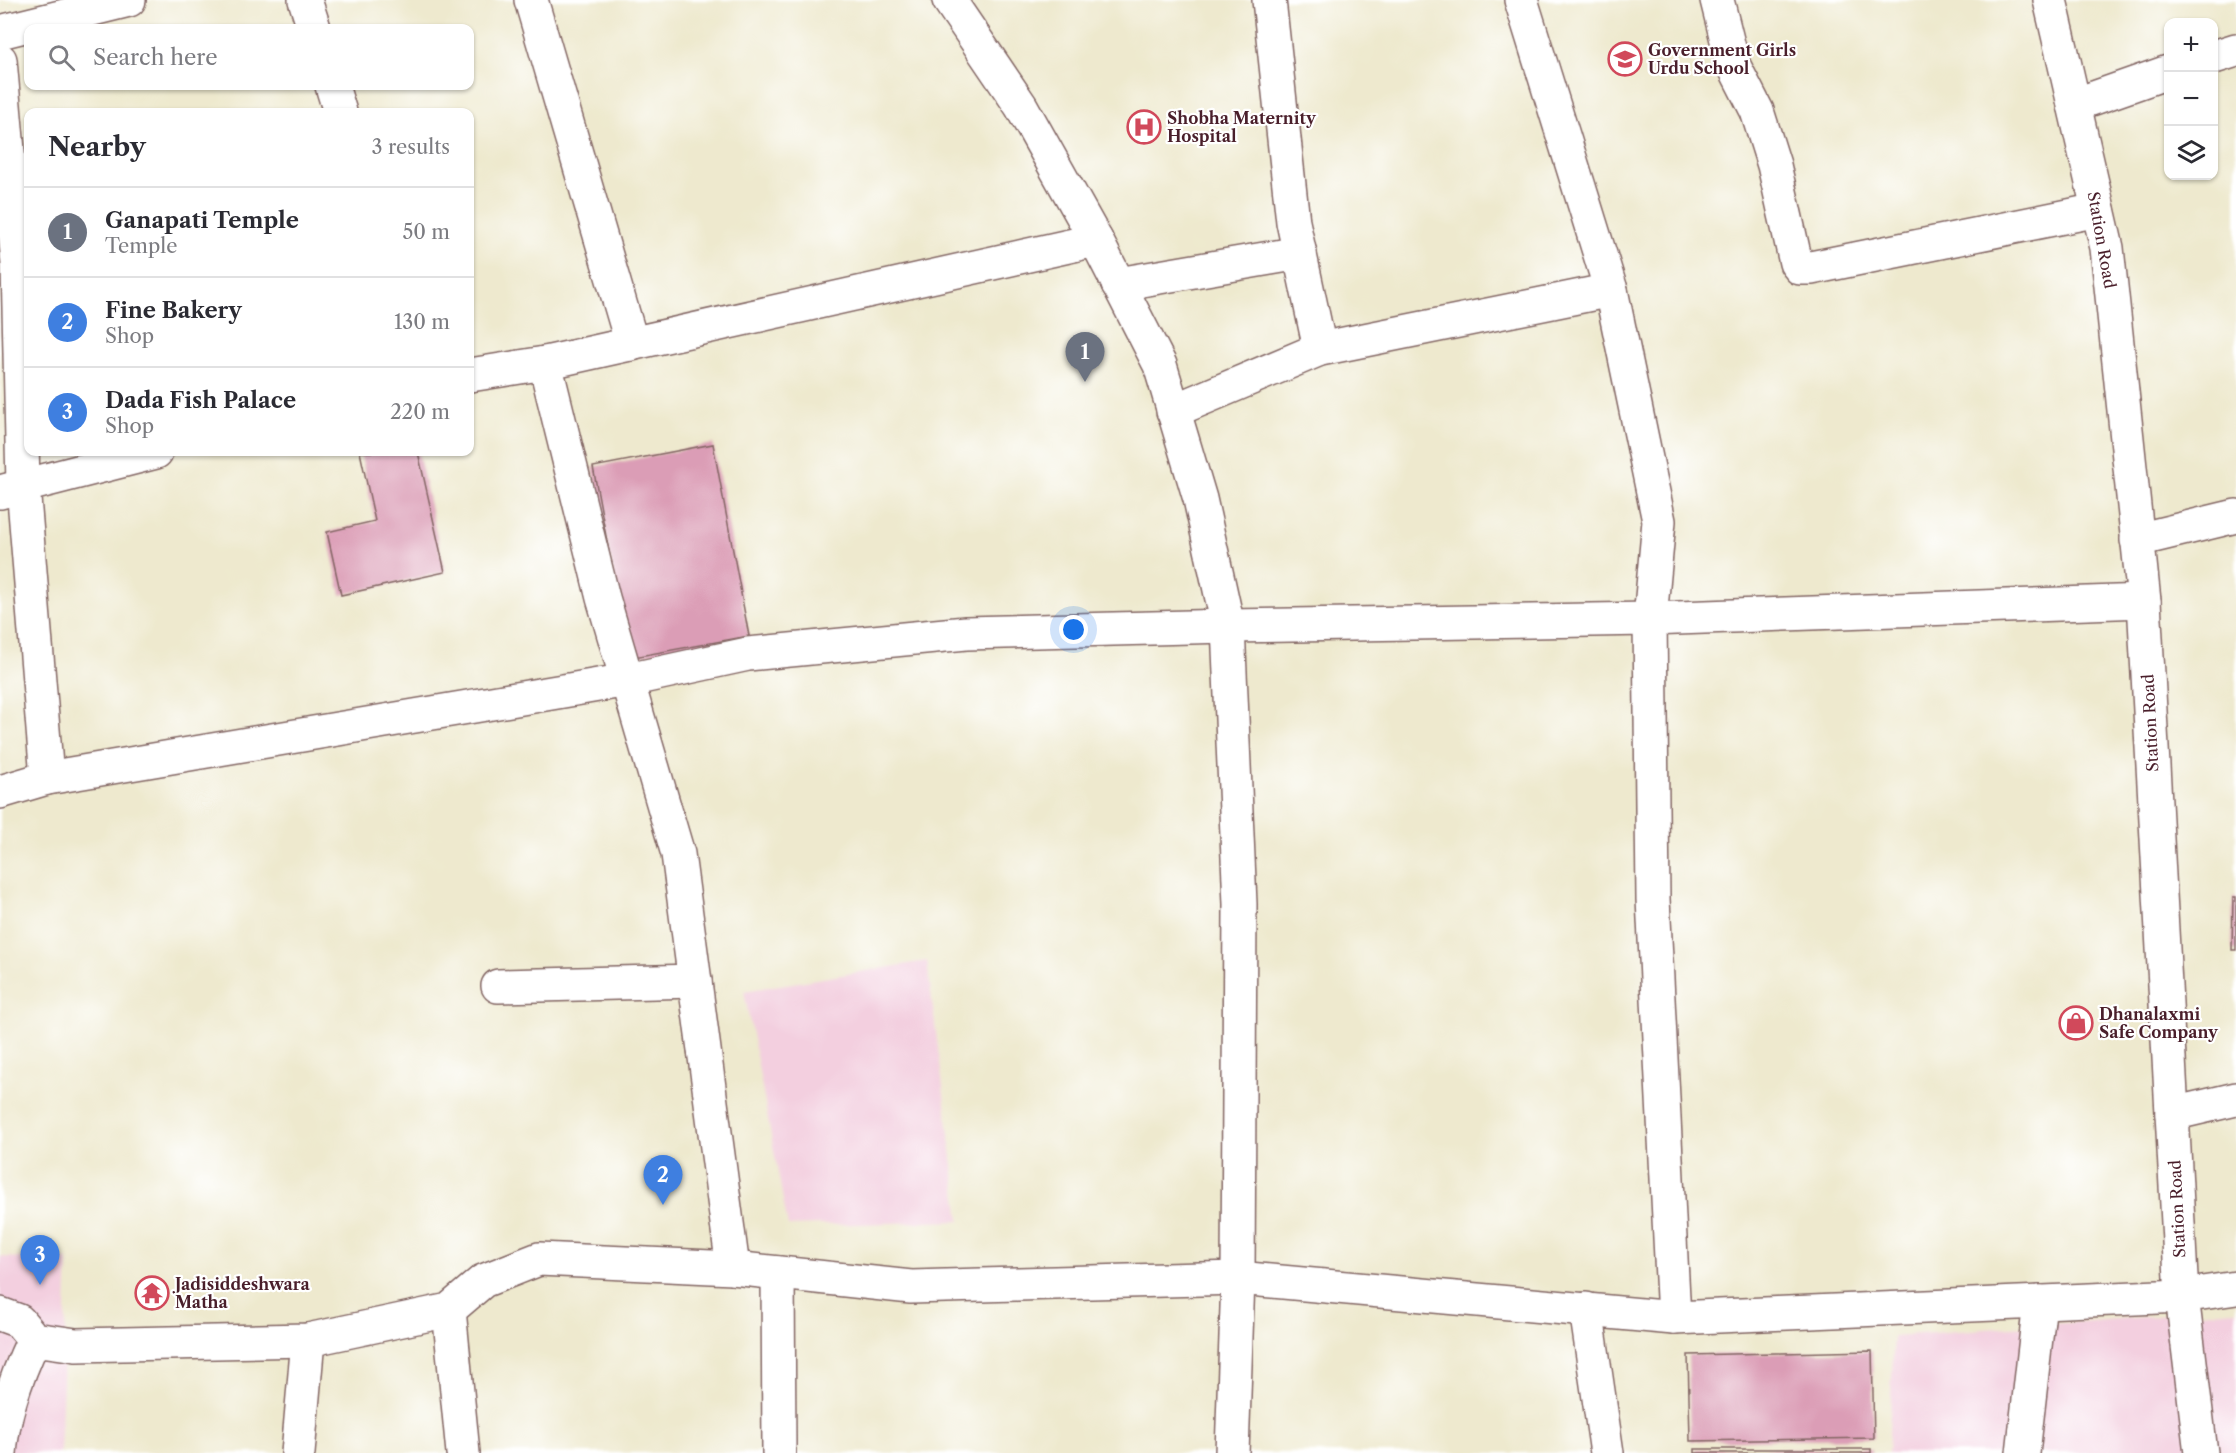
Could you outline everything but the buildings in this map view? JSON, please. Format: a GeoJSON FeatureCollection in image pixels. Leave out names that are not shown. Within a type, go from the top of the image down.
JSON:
{"type":"FeatureCollection","features":[{"type":"Feature","properties":{"kind":"street"},"geometry":{"type":"LineString","coordinates":[[32,24],[129,0]]}},
{"type":"Feature","properties":{"kind":"street"},"geometry":{"type":"LineString","coordinates":[[305,0],[313,24]]}},
{"type":"Feature","properties":{"kind":"street"},"geometry":{"type":"LineString","coordinates":[[531,0],[632,344]]}},
{"type":"Feature","properties":{"kind":"street"},"geometry":{"type":"LineString","coordinates":[[949,0],[1021,106],[1096,240],[1160,365],[1200,499],[1228,626],[1240,904],[1238,1278],[1232,1453]]}},
{"type":"Feature","properties":{"kind":"street"},"geometry":{"type":"LineString","coordinates":[[1269,0],[1293,222],[1320,349]]}},
{"type":"Feature","properties":{"kind":"street"},"geometry":{"type":"LineString","coordinates":[[1521,0],[1611,290],[1659,521],[1650,619],[1653,899],[1674,1318]]}},
{"type":"Feature","properties":{"kind":"street"},"geometry":{"type":"LineString","coordinates":[[1718,0],[1733,64],[1757,111],[1774,165],[1796,263],[1800,268],[1811,268],[2097,210]]}},
{"type":"Feature","properties":{"kind":"street","name":"Station Road"},"geometry":{"type":"LineString","coordinates":[[2050,0],[2107,248],[2144,601],[2182,1296],[2201,1453]]}},
{"type":"Feature","properties":{"kind":"street"},"geometry":{"type":"LineString","coordinates":[[0,32],[24,26]]}},
{"type":"Feature","properties":{"kind":"street"},"geometry":{"type":"LineString","coordinates":[[2218,56],[2236,50]]}},
{"type":"Feature","properties":{"kind":"street"},"geometry":{"type":"LineString","coordinates":[[0,60],[10,304],[12,489],[47,778]]}},
{"type":"Feature","properties":{"kind":"street"},"geometry":{"type":"LineString","coordinates":[[2074,105],[2164,74]]}},
{"type":"Feature","properties":{"kind":"street"},"geometry":{"type":"LineString","coordinates":[[333,90],[339,108]]}},
{"type":"Feature","properties":{"kind":"street"},"geometry":{"type":"LineString","coordinates":[[474,374],[545,363],[1096,240]]}},
{"type":"Feature","properties":{"kind":"street"},"geometry":{"type":"LineString","coordinates":[[1118,284],[1300,254]]}},
{"type":"Feature","properties":{"kind":"street"},"geometry":{"type":"LineString","coordinates":[[1173,411],[1320,349],[1611,290]]}},
{"type":"Feature","properties":{"kind":"street"},"geometry":{"type":"LineString","coordinates":[[545,363],[603,598],[678,854],[733,1268]]}},
{"type":"Feature","properties":{"kind":"street"},"geometry":{"type":"LineString","coordinates":[[12,489],[140,456]]}},
{"type":"Feature","properties":{"kind":"street"},"geometry":{"type":"LineString","coordinates":[[2137,540],[2236,516]]}},
{"type":"Feature","properties":{"kind":"street"},"geometry":{"type":"LineString","coordinates":[[0,792],[47,778],[628,680],[748,654],[966,633],[1650,619],[2144,601]]}},
{"type":"Feature","properties":{"kind":"street"},"geometry":{"type":"LineString","coordinates":[[498,986],[695,981]]}},
{"type":"Feature","properties":{"kind":"street"},"geometry":{"type":"LineString","coordinates":[[2172,1114],[2236,1099]]}},
{"type":"Feature","properties":{"kind":"street"},"geometry":{"type":"LineString","coordinates":[[0,1314],[19,1321],[34,1339],[76,1345],[308,1340],[449,1310],[483,1281],[539,1259],[733,1268],[911,1287],[1238,1278],[1674,1318],[2182,1296],[2236,1288]]}},
{"type":"Feature","properties":{"kind":"street"},"geometry":{"type":"LineString","coordinates":[[778,1273],[779,1453]]}},
{"type":"Feature","properties":{"kind":"street"},"geometry":{"type":"LineString","coordinates":[[2023,1453],[2040,1302]]}},
{"type":"Feature","properties":{"kind":"street"},"geometry":{"type":"LineString","coordinates":[[449,1310],[463,1453]]}},
{"type":"Feature","properties":{"kind":"street"},"geometry":{"type":"LineString","coordinates":[[1586,1310],[1608,1453]]}},
{"type":"Feature","properties":{"kind":"street"},"geometry":{"type":"LineString","coordinates":[[0,1444],[17,1374],[34,1339]]}},
{"type":"Feature","properties":{"kind":"street"},"geometry":{"type":"LineString","coordinates":[[298,1453],[308,1340]]}},
{"type":"Feature","properties":{"kind":"shaded area"},"geometry":{"type":"Polygon","coordinates":[[[927,961],[960,1221],[788,1226],[744,991],[927,961]]]}},
{"type":"Feature","properties":{"kind":"shaded area"},"geometry":{"type":"Polygon","coordinates":[[[0,1257],[68,1260],[60,1453],[0,1453],[0,1257]]]}},
{"type":"Feature","properties":{"kind":"shaded area"},"geometry":{"type":"Polygon","coordinates":[[[2236,1310],[2236,1453],[1888,1453],[1894,1336],[2236,1310]]]}},
{"type":"Feature","properties":{"kind":"place","name":"Government Girls Urdu School"},"geometry":{"type":"Point","coordinates":[1625,59]}},
{"type":"Feature","properties":{"kind":"place","name":"Shobha Maternity Hospital"},"geometry":{"type":"Point","coordinates":[1144,127]}},
{"type":"Feature","properties":{"kind":"place","name":"Ganapati Temple"},"geometry":{"type":"Point","coordinates":[1085,382]}},
{"type":"Feature","properties":{"kind":"place","name":"Dhanalaxmi Safe Company"},"geometry":{"type":"Point","coordinates":[2076,1023]}},
{"type":"Feature","properties":{"kind":"place","name":"Fine Bakery"},"geometry":{"type":"Point","coordinates":[663,1205]}},
{"type":"Feature","properties":{"kind":"place","name":"Dada Fish Palace"},"geometry":{"type":"Point","coordinates":[40,1285]}},
{"type":"Feature","properties":{"kind":"place","name":"Jadisiddeshwara Matha"},"geometry":{"type":"Point","coordinates":[152,1293]}}]}
